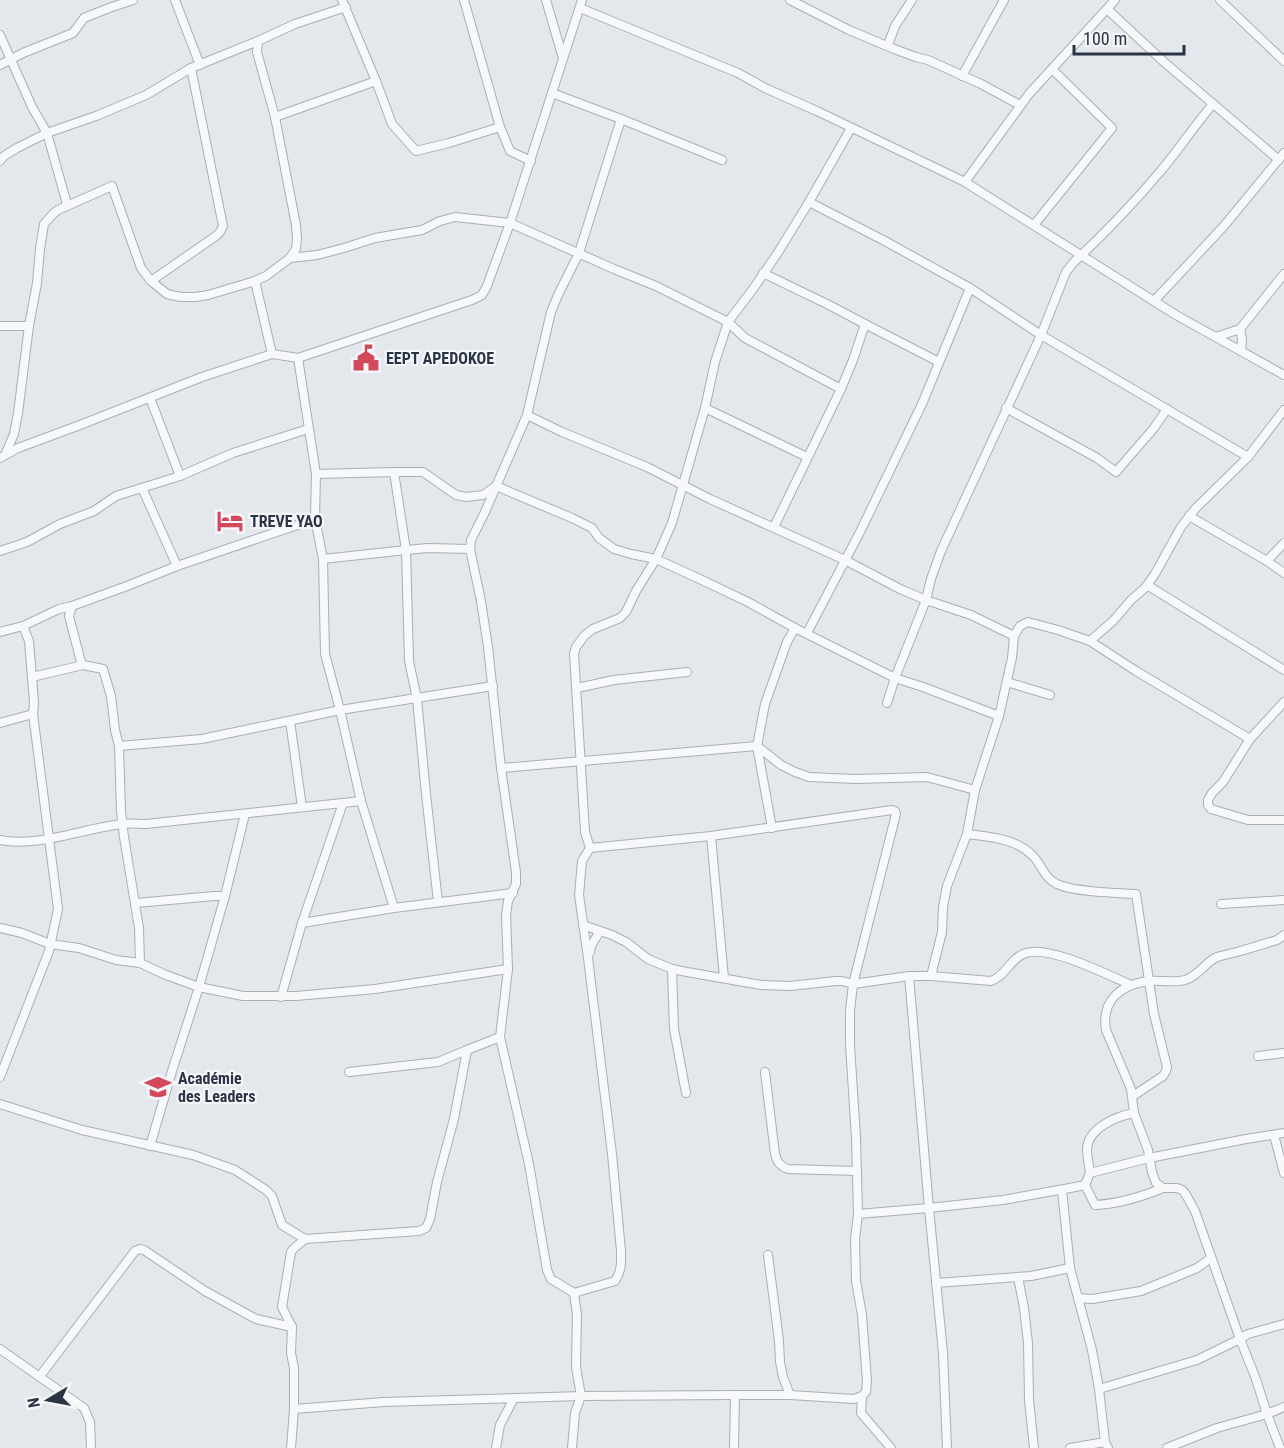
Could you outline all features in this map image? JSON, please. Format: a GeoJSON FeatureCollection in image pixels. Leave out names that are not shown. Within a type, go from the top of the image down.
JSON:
{"type":"FeatureCollection","features":[{"type":"Feature","properties":{"kind":"street"},"geometry":{"type":"LineString","coordinates":[[0,65],[73,33],[84,18],[133,0]]}},
{"type":"Feature","properties":{"kind":"street"},"geometry":{"type":"LineString","coordinates":[[152,281],[216,236],[223,226],[196,67],[174,0]]}},
{"type":"Feature","properties":{"kind":"street"},"geometry":{"type":"LineString","coordinates":[[464,0],[500,127],[510,151],[531,161]]}},
{"type":"Feature","properties":{"kind":"street"},"geometry":{"type":"LineString","coordinates":[[546,0],[563,59]]}},
{"type":"Feature","properties":{"kind":"street"},"geometry":{"type":"LineString","coordinates":[[790,0],[849,30],[928,60],[1020,105]]}},
{"type":"Feature","properties":{"kind":"street"},"geometry":{"type":"LineString","coordinates":[[888,45],[896,26],[912,0]]}},
{"type":"Feature","properties":{"kind":"street"},"geometry":{"type":"LineString","coordinates":[[962,76],[1004,0]]}},
{"type":"Feature","properties":{"kind":"street"},"geometry":{"type":"LineString","coordinates":[[965,182],[1020,105],[1116,0]]}},
{"type":"Feature","properties":{"kind":"street"},"geometry":{"type":"LineString","coordinates":[[1222,0],[1284,61]]}},
{"type":"Feature","properties":{"kind":"street"},"geometry":{"type":"LineString","coordinates":[[0,162],[4,156],[47,133],[146,95],[196,67],[344,4],[392,124],[416,151],[500,127]]}},
{"type":"Feature","properties":{"kind":"street"},"geometry":{"type":"LineString","coordinates":[[2,457],[18,448],[202,377],[272,354],[298,358],[482,295],[510,223],[581,4],[738,73],[767,89],[965,182],[1154,301],[1284,375]]}},
{"type":"Feature","properties":{"kind":"street"},"geometry":{"type":"LineString","coordinates":[[1107,9],[1213,104],[1281,157],[1228,221],[1154,301]]}},
{"type":"Feature","properties":{"kind":"street"},"geometry":{"type":"LineString","coordinates":[[0,35],[32,107],[47,133],[67,206]]}},
{"type":"Feature","properties":{"kind":"street"},"geometry":{"type":"LineString","coordinates":[[2,457],[10,444],[16,424],[44,224],[54,213],[112,186],[141,268],[166,294],[181,297],[208,295],[255,281],[266,276],[290,258],[296,249],[297,238],[275,117],[257,52],[258,41]]}},
{"type":"Feature","properties":{"kind":"street"},"geometry":{"type":"LineString","coordinates":[[1034,225],[1112,128],[1052,69]]}},
{"type":"Feature","properties":{"kind":"street"},"geometry":{"type":"LineString","coordinates":[[275,117],[376,81]]}},
{"type":"Feature","properties":{"kind":"street"},"geometry":{"type":"LineString","coordinates":[[552,93],[722,160]]}},
{"type":"Feature","properties":{"kind":"street"},"geometry":{"type":"LineString","coordinates":[[887,703],[926,600],[941,551],[1041,335],[1066,272],[1134,202],[1213,104]]}},
{"type":"Feature","properties":{"kind":"street"},"geometry":{"type":"LineString","coordinates":[[572,1448],[575,1413],[581,1396],[576,1367],[577,1315],[573,1293],[551,1279],[547,1270],[530,1164],[500,1037],[508,969],[506,915],[508,901],[516,884],[516,872],[481,601],[470,549],[471,540],[527,415],[552,312],[579,253],[621,119]]}},
{"type":"Feature","properties":{"kind":"street"},"geometry":{"type":"LineString","coordinates":[[573,1293],[615,1281],[621,1266],[612,1154],[579,895],[582,861],[590,848],[585,832],[574,654],[585,634],[620,618],[626,612],[656,559],[672,523],[684,486],[715,362],[728,322],[764,273],[809,202],[851,128]]}},
{"type":"Feature","properties":{"kind":"street"},"geometry":{"type":"LineString","coordinates":[[809,202],[970,288],[1041,335],[1248,457]]}},
{"type":"Feature","properties":{"kind":"street"},"geometry":{"type":"LineString","coordinates":[[290,258],[316,255],[375,238],[422,230],[455,217],[510,223],[656,286],[728,322],[745,338],[841,389]]}},
{"type":"Feature","properties":{"kind":"street"},"geometry":{"type":"LineString","coordinates":[[764,273],[939,362]]}},
{"type":"Feature","properties":{"kind":"street"},"geometry":{"type":"LineString","coordinates":[[1216,337],[1240,329],[1284,274]]}},
{"type":"Feature","properties":{"kind":"street"},"geometry":{"type":"LineString","coordinates":[[255,281],[272,354]]}},
{"type":"Feature","properties":{"kind":"street"},"geometry":{"type":"LineString","coordinates":[[807,633],[860,532],[922,404],[970,288]]}},
{"type":"Feature","properties":{"kind":"street"},"geometry":{"type":"LineString","coordinates":[[774,528],[841,389],[865,324]]}},
{"type":"Feature","properties":{"kind":"street"},"geometry":{"type":"LineString","coordinates":[[0,326],[29,327]]}},
{"type":"Feature","properties":{"kind":"street"},"geometry":{"type":"LineString","coordinates":[[1240,329],[1241,351]]}},
{"type":"Feature","properties":{"kind":"street"},"geometry":{"type":"LineString","coordinates":[[298,358],[316,474],[315,519],[323,559],[325,654],[360,801],[394,908]]}},
{"type":"Feature","properties":{"kind":"street"},"geometry":{"type":"LineString","coordinates":[[150,398],[180,476]]}},
{"type":"Feature","properties":{"kind":"street"},"geometry":{"type":"LineString","coordinates":[[705,408],[807,458]]}},
{"type":"Feature","properties":{"kind":"street"},"geometry":{"type":"LineString","coordinates":[[1006,408],[1097,458],[1116,472],[1167,410]]}},
{"type":"Feature","properties":{"kind":"street"},"geometry":{"type":"LineString","coordinates":[[1090,641],[1113,621],[1147,585],[1189,516],[1248,457],[1284,410]]}},
{"type":"Feature","properties":{"kind":"street"},"geometry":{"type":"LineString","coordinates":[[527,415],[647,467],[926,600],[961,611],[1014,636]]}},
{"type":"Feature","properties":{"kind":"street"},"geometry":{"type":"LineString","coordinates":[[0,551],[27,542],[60,524],[94,511],[116,496],[180,476],[233,453],[308,429]]}},
{"type":"Feature","properties":{"kind":"street"},"geometry":{"type":"LineString","coordinates":[[394,472],[406,550],[409,661],[417,699],[438,902]]}},
{"type":"Feature","properties":{"kind":"street"},"geometry":{"type":"LineString","coordinates":[[316,474],[423,472],[456,495],[466,497],[483,495],[496,486]]}},
{"type":"Feature","properties":{"kind":"street"},"geometry":{"type":"LineString","coordinates":[[496,486],[592,528],[614,549],[656,559],[748,602],[896,678],[999,716]]}},
{"type":"Feature","properties":{"kind":"street"},"geometry":{"type":"LineString","coordinates":[[142,488],[177,566]]}},
{"type":"Feature","properties":{"kind":"street"},"geometry":{"type":"LineString","coordinates":[[1189,516],[1284,573]]}},
{"type":"Feature","properties":{"kind":"street"},"geometry":{"type":"LineString","coordinates":[[0,630],[22,626],[60,609],[177,566],[315,519]]}},
{"type":"Feature","properties":{"kind":"street"},"geometry":{"type":"LineString","coordinates":[[1267,561],[1284,543]]}},
{"type":"Feature","properties":{"kind":"street"},"geometry":{"type":"LineString","coordinates":[[323,559],[428,548],[470,549]]}},
{"type":"Feature","properties":{"kind":"street"},"geometry":{"type":"LineString","coordinates":[[1147,585],[1284,670]]}},
{"type":"Feature","properties":{"kind":"street"},"geometry":{"type":"LineString","coordinates":[[72,606],[69,616],[83,665]]}},
{"type":"Feature","properties":{"kind":"street"},"geometry":{"type":"LineString","coordinates":[[931,976],[942,932],[947,886],[967,834],[975,790],[999,716],[1012,658],[1014,636],[1020,626],[1028,622],[1090,641],[1250,739]]}},
{"type":"Feature","properties":{"kind":"street"},"geometry":{"type":"LineString","coordinates":[[0,1077],[49,951],[58,909],[33,714],[29,641],[22,626]]}},
{"type":"Feature","properties":{"kind":"street"},"geometry":{"type":"LineString","coordinates":[[772,828],[757,746],[765,704],[787,642],[795,628]]}},
{"type":"Feature","properties":{"kind":"street"},"geometry":{"type":"LineString","coordinates":[[32,677],[83,665],[103,669],[111,696],[119,746],[123,837],[136,903],[140,963]]}},
{"type":"Feature","properties":{"kind":"street"},"geometry":{"type":"LineString","coordinates":[[577,688],[614,680],[687,672]]}},
{"type":"Feature","properties":{"kind":"street"},"geometry":{"type":"LineString","coordinates":[[1007,682],[1050,695]]}},
{"type":"Feature","properties":{"kind":"street"},"geometry":{"type":"LineString","coordinates":[[119,746],[202,740],[340,710],[493,686]]}},
{"type":"Feature","properties":{"kind":"street"},"geometry":{"type":"LineString","coordinates":[[1284,702],[1250,739],[1223,782],[1208,800],[1211,809],[1248,820],[1284,820]]}},
{"type":"Feature","properties":{"kind":"street"},"geometry":{"type":"LineString","coordinates":[[0,723],[33,714]]}},
{"type":"Feature","properties":{"kind":"street"},"geometry":{"type":"LineString","coordinates":[[290,721],[302,807]]}},
{"type":"Feature","properties":{"kind":"street"},"geometry":{"type":"LineString","coordinates":[[501,768],[757,746],[781,765],[810,777],[856,779],[927,777],[975,790]]}},
{"type":"Feature","properties":{"kind":"street"},"geometry":{"type":"LineString","coordinates":[[0,840],[13,843],[123,824],[146,824],[360,801]]}},
{"type":"Feature","properties":{"kind":"street"},"geometry":{"type":"LineString","coordinates":[[281,997],[302,923],[343,803]]}},
{"type":"Feature","properties":{"kind":"street"},"geometry":{"type":"LineString","coordinates":[[294,1409],[384,1402],[581,1396],[790,1395],[854,1399],[866,1392],[862,1316],[856,1281],[855,1239],[858,1214],[850,1011],[853,984],[895,811],[711,836],[590,848]]}},
{"type":"Feature","properties":{"kind":"street"},"geometry":{"type":"LineString","coordinates":[[150,1146],[225,896],[244,814]]}},
{"type":"Feature","properties":{"kind":"street"},"geometry":{"type":"LineString","coordinates":[[967,834],[1005,840],[1019,846],[1032,855],[1045,875],[1058,884],[1076,889],[1136,894],[1154,1014],[1167,1067],[1163,1076],[1133,1096]]}},
{"type":"Feature","properties":{"kind":"street"},"geometry":{"type":"LineString","coordinates":[[711,836],[724,978]]}},
{"type":"Feature","properties":{"kind":"street"},"geometry":{"type":"LineString","coordinates":[[302,923],[513,892]]}},
{"type":"Feature","properties":{"kind":"street"},"geometry":{"type":"LineString","coordinates":[[136,903],[225,896]]}},
{"type":"Feature","properties":{"kind":"street"},"geometry":{"type":"LineString","coordinates":[[1221,904],[1284,900]]}},
{"type":"Feature","properties":{"kind":"street"},"geometry":{"type":"LineString","coordinates":[[583,925],[627,942],[648,959],[672,969],[761,985],[790,986],[836,981],[853,984],[909,976],[991,981],[998,978],[1017,957],[1028,952],[1057,954],[1131,985]]}},
{"type":"Feature","properties":{"kind":"street"},"geometry":{"type":"LineString","coordinates":[[0,928],[22,933],[50,944],[79,948],[116,960],[140,963],[199,987],[243,996],[281,997],[375,989],[508,969]]}},
{"type":"Feature","properties":{"kind":"street"},"geometry":{"type":"LineString","coordinates":[[588,958],[591,946],[600,931]]}},
{"type":"Feature","properties":{"kind":"street"},"geometry":{"type":"LineString","coordinates":[[1163,1188],[1156,1183],[1148,1150],[1134,1113],[1131,1089],[1106,1030],[1106,1011],[1110,1002],[1117,993],[1131,985],[1149,981],[1186,980],[1197,974],[1215,958],[1277,940],[1284,935]]}},
{"type":"Feature","properties":{"kind":"street"},"geometry":{"type":"LineString","coordinates":[[672,969],[674,1029],[686,1094]]}},
{"type":"Feature","properties":{"kind":"street"},"geometry":{"type":"LineString","coordinates":[[909,976],[943,1353],[947,1448]]}},
{"type":"Feature","properties":{"kind":"street"},"geometry":{"type":"LineString","coordinates":[[349,1072],[438,1062],[500,1037]]}},
{"type":"Feature","properties":{"kind":"street"},"geometry":{"type":"LineString","coordinates":[[0,1104],[82,1130],[193,1155],[235,1170],[266,1190],[272,1196],[282,1225],[305,1239],[420,1231],[426,1228],[430,1219],[437,1182],[454,1119],[467,1050]]}},
{"type":"Feature","properties":{"kind":"street"},"geometry":{"type":"LineString","coordinates":[[1258,1056],[1284,1053]]}},
{"type":"Feature","properties":{"kind":"street"},"geometry":{"type":"LineString","coordinates":[[765,1072],[776,1160],[781,1166],[788,1169],[856,1171]]}},
{"type":"Feature","properties":{"kind":"street"},"geometry":{"type":"LineString","coordinates":[[1134,1113],[1126,1114],[1102,1126],[1089,1139],[1087,1149],[1090,1173],[1085,1185],[1095,1205],[1105,1205],[1143,1196],[1163,1188],[1177,1188],[1185,1193],[1195,1210],[1280,1448]]}},
{"type":"Feature","properties":{"kind":"street"},"geometry":{"type":"LineString","coordinates":[[1090,1173],[1149,1158],[1284,1133]]}},
{"type":"Feature","properties":{"kind":"street"},"geometry":{"type":"LineString","coordinates":[[1274,1135],[1284,1173]]}},
{"type":"Feature","properties":{"kind":"street"},"geometry":{"type":"LineString","coordinates":[[858,1214],[1015,1198],[1085,1185]]}},
{"type":"Feature","properties":{"kind":"street"},"geometry":{"type":"LineString","coordinates":[[1062,1190],[1070,1268],[1092,1350],[1106,1445],[1070,1448]]}},
{"type":"Feature","properties":{"kind":"street"},"geometry":{"type":"LineString","coordinates":[[291,1448],[294,1409],[292,1327],[282,1307],[282,1298],[291,1252],[305,1239]]}},
{"type":"Feature","properties":{"kind":"street"},"geometry":{"type":"LineString","coordinates":[[39,1376],[135,1251],[140,1249],[205,1291],[256,1320],[292,1327]]}},
{"type":"Feature","properties":{"kind":"street"},"geometry":{"type":"LineString","coordinates":[[768,1255],[780,1362],[790,1395]]}},
{"type":"Feature","properties":{"kind":"street"},"geometry":{"type":"LineString","coordinates":[[1078,1298],[1092,1299],[1141,1291],[1189,1272],[1211,1258]]}},
{"type":"Feature","properties":{"kind":"street"},"geometry":{"type":"LineString","coordinates":[[936,1283],[1031,1276],[1070,1268]]}},
{"type":"Feature","properties":{"kind":"street"},"geometry":{"type":"LineString","coordinates":[[1018,1277],[1028,1343],[1029,1400],[1034,1448]]}},
{"type":"Feature","properties":{"kind":"street"},"geometry":{"type":"LineString","coordinates":[[1099,1389],[1197,1359],[1248,1334],[1284,1324]]}},
{"type":"Feature","properties":{"kind":"street"},"geometry":{"type":"LineString","coordinates":[[0,1349],[84,1408],[90,1422],[91,1448]]}},
{"type":"Feature","properties":{"kind":"street"},"geometry":{"type":"LineString","coordinates":[[734,1448],[735,1395]]}},
{"type":"Feature","properties":{"kind":"street"},"geometry":{"type":"LineString","coordinates":[[862,1396],[861,1413],[891,1448]]}},
{"type":"Feature","properties":{"kind":"street"},"geometry":{"type":"LineString","coordinates":[[496,1448],[500,1425],[514,1398]]}},
{"type":"Feature","properties":{"kind":"street"},"geometry":{"type":"LineString","coordinates":[[1167,1448],[1217,1428],[1284,1407]]}},
{"type":"Feature","properties":{"kind":"place","name":"EEPT APEDOKOE"},"geometry":{"type":"Point","coordinates":[366,358]}},
{"type":"Feature","properties":{"kind":"place","name":"TREVE YAO"},"geometry":{"type":"Point","coordinates":[230,521]}},
{"type":"Feature","properties":{"kind":"place","name":"Académie des Leaders"},"geometry":{"type":"Point","coordinates":[158,1087]}}]}
